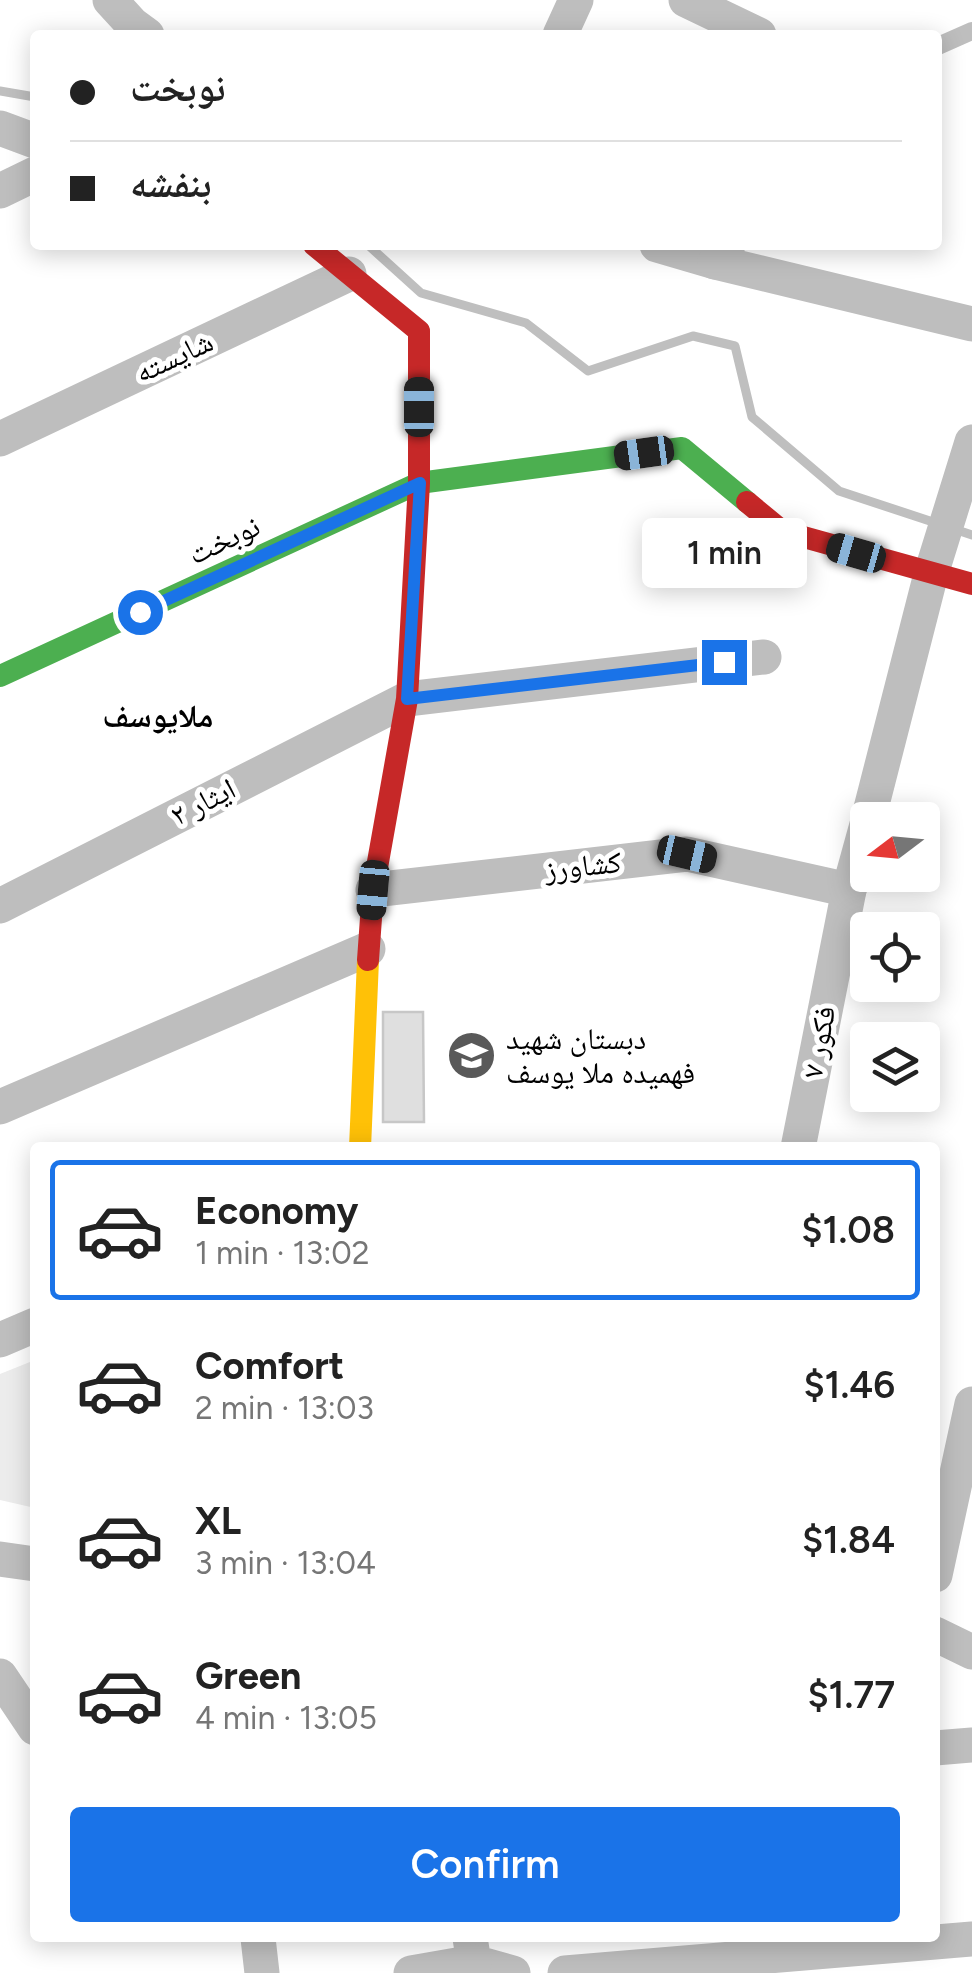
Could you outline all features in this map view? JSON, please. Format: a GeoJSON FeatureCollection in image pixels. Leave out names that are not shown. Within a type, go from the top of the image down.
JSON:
{"type":"FeatureCollection","features":[{"type":"Feature","properties":{"kind":"street"},"geometry":{"type":"LineString","coordinates":[[110,0],[140,30]]}},
{"type":"Feature","properties":{"kind":"street"},"geometry":{"type":"LineString","coordinates":[[562,30],[576,0]]}},
{"type":"Feature","properties":{"kind":"street"},"geometry":{"type":"LineString","coordinates":[[686,0],[749,30]]}},
{"type":"Feature","properties":{"kind":"street"},"geometry":{"type":"LineString","coordinates":[[0,128],[30,139]]}},
{"type":"Feature","properties":{"kind":"street"},"geometry":{"type":"LineString","coordinates":[[0,191],[30,176]]}},
{"type":"Feature","properties":{"kind":"street"},"geometry":{"type":"LineString","coordinates":[[320,250],[419,331],[420,483],[407,699],[373,890],[360,1142]]}},
{"type":"Feature","properties":{"kind":"street"},"geometry":{"type":"LineString","coordinates":[[693,250],[722,254],[972,324]]}},
{"type":"Feature","properties":{"kind":"street","name":"شایسته"},"geometry":{"type":"LineString","coordinates":[[0,439],[349,274]]}},
{"type":"Feature","properties":{"kind":"street","name":"فکور ۷"},"geometry":{"type":"LineString","coordinates":[[873,802],[931,574],[972,442]]}},
{"type":"Feature","properties":{"kind":"street","name":"نوبخت"},"geometry":{"type":"LineString","coordinates":[[0,676],[420,483],[682,448],[782,532],[972,584]]}},
{"type":"Feature","properties":{"kind":"street"},"geometry":{"type":"LineString","coordinates":[[407,699],[764,657]]}},
{"type":"Feature","properties":{"kind":"street","name":"ایثار ۲"},"geometry":{"type":"LineString","coordinates":[[0,906],[407,699]]}},
{"type":"Feature","properties":{"kind":"street","name":"کشاورز"},"geometry":{"type":"LineString","coordinates":[[373,890],[687,854],[850,890]]}},
{"type":"Feature","properties":{"kind":"street","name":"فکور ۷"},"geometry":{"type":"LineString","coordinates":[[799,1142],[850,890]]}},
{"type":"Feature","properties":{"kind":"street"},"geometry":{"type":"LineString","coordinates":[[0,1107],[368,949]]}},
{"type":"Feature","properties":{"kind":"street"},"geometry":{"type":"LineString","coordinates":[[0,1340],[30,1327]]}},
{"type":"Feature","properties":{"kind":"street"},"geometry":{"type":"LineString","coordinates":[[940,1552],[972,1404]]}},
{"type":"Feature","properties":{"kind":"street"},"geometry":{"type":"LineString","coordinates":[[940,1636],[972,1652]]}},
{"type":"Feature","properties":{"kind":"street"},"geometry":{"type":"LineString","coordinates":[[0,1676],[30,1721]]}},
{"type":"Feature","properties":{"kind":"street"},"geometry":{"type":"LineString","coordinates":[[940,1748],[972,1745]]}},
{"type":"Feature","properties":{"kind":"street"},"geometry":{"type":"LineString","coordinates":[[940,1942],[972,1939]]}},
{"type":"Feature","properties":{"kind":"street"},"geometry":{"type":"LineString","coordinates":[[258,1942],[262,1973]]}},
{"type":"Feature","properties":{"kind":"street"},"geometry":{"type":"LineString","coordinates":[[565,1973],[936,1942]]}},
{"type":"Feature","properties":{"kind":"street"},"geometry":{"type":"LineString","coordinates":[[411,1973],[472,1950],[513,1973]]}},
{"type":"Feature","properties":{"kind":"lane"},"geometry":{"type":"LineString","coordinates":[[942,44],[972,31]]}},
{"type":"Feature","properties":{"kind":"shaded area"},"geometry":{"type":"Polygon","coordinates":[[[30,1362],[30,1507],[0,1500],[0,1374],[30,1362]]]}},
{"type":"Feature","properties":{"kind":"building"},"geometry":{"type":"Polygon","coordinates":[[[383,1012],[423,1012],[424,1122],[383,1122],[383,1012]]]}},
{"type":"Feature","properties":{"kind":"waterway"},"geometry":{"type":"LineString","coordinates":[[0,91],[30,96]]}},
{"type":"Feature","properties":{"kind":"waterway"},"geometry":{"type":"LineString","coordinates":[[374,250],[421,293],[526,323],[588,371],[693,336],[735,346],[752,417],[839,491],[936,523]]}},
{"type":"Feature","properties":{"kind":"waterway"},"geometry":{"type":"LineString","coordinates":[[951,528],[972,535]]}},
{"type":"Feature","properties":{"kind":"traffic: fast"},"geometry":{"type":"LineString","coordinates":[[0,676],[419,483],[682,448],[747,502]]}},
{"type":"Feature","properties":{"kind":"traffic: slow"},"geometry":{"type":"LineString","coordinates":[[360,1142],[368,960]]}},
{"type":"Feature","properties":{"kind":"traffic: jam"},"geometry":{"type":"LineString","coordinates":[[320,250],[419,331],[419,483],[407,699],[373,890],[368,960]]}},
{"type":"Feature","properties":{"kind":"traffic: jam"},"geometry":{"type":"LineString","coordinates":[[747,502],[782,531],[972,584]]}},
{"type":"Feature","properties":{"kind":"place","name":"دبستان شهید فهمیده ملا یوسف"},"geometry":{"type":"Point","coordinates":[471,1056]}},
{"type":"Feature","properties":{"kind":"district","name":"ملایوسف"},"geometry":{"type":"Point","coordinates":[158,716]}},
{"type":"Feature","properties":{"kind":"route"},"geometry":{"type":"LineString","coordinates":[[140,612],[420,483],[407,699],[724,662]]}}]}
